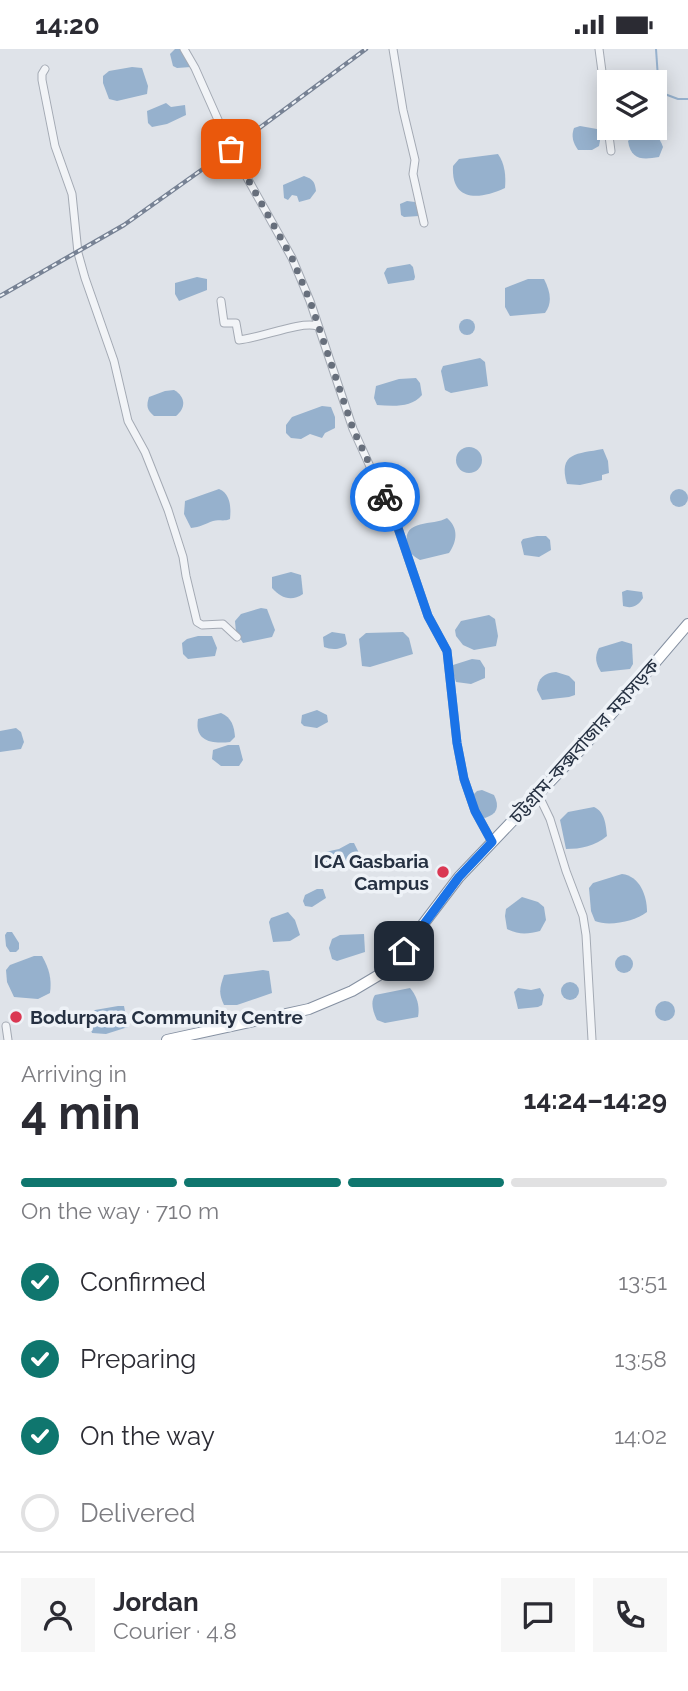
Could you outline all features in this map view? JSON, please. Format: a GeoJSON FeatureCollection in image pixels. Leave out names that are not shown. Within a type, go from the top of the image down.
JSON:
{"type":"FeatureCollection","features":[{"type":"Feature","properties":{"kind":"highway","name":"চট্টগ্রাম-কক্সবাজার মহাসড়ক"},"geometry":{"type":"LineString","coordinates":[[167,1040],[214,1035],[309,1009],[352,991],[389,969],[459,877],[584,746],[688,624]]}},
{"type":"Feature","properties":{"kind":"street"},"geometry":{"type":"LineString","coordinates":[[184,49],[231,149],[292,258],[353,429],[398,528],[428,616],[447,651],[457,743],[464,779],[475,811],[492,842]]}},
{"type":"Feature","properties":{"kind":"street"},"geometry":{"type":"LineString","coordinates":[[393,49],[415,160],[413,174],[424,223]]}},
{"type":"Feature","properties":{"kind":"street"},"geometry":{"type":"LineString","coordinates":[[598,49],[602,70]]}},
{"type":"Feature","properties":{"kind":"street"},"geometry":{"type":"LineString","coordinates":[[45,69],[41,74],[42,80],[55,146],[72,194],[78,253],[114,361],[128,421],[145,452],[168,510],[183,557],[197,622],[202,625],[223,624],[237,637]]}},
{"type":"Feature","properties":{"kind":"street"},"geometry":{"type":"LineString","coordinates":[[610,140],[611,151]]}},
{"type":"Feature","properties":{"kind":"street"},"geometry":{"type":"LineString","coordinates":[[221,301],[224,323],[236,323],[239,340],[269,335],[309,323],[317,326]]}},
{"type":"Feature","properties":{"kind":"street"},"geometry":{"type":"LineString","coordinates":[[538,794],[550,819],[583,916],[592,1040]]}},
{"type":"Feature","properties":{"kind":"street"},"geometry":{"type":"LineString","coordinates":[[6,1026],[8,1040]]}},
{"type":"Feature","properties":{"kind":"water"},"geometry":{"type":"Polygon","coordinates":[[[175,49],[184,49],[191,67],[173,66],[170,54],[175,49]]]}},
{"type":"Feature","properties":{"kind":"water"},"geometry":{"type":"Polygon","coordinates":[[[142,68],[148,86],[147,94],[117,101],[109,99],[103,76],[109,71],[142,68]]]}},
{"type":"Feature","properties":{"kind":"water"},"geometry":{"type":"Polygon","coordinates":[[[166,103],[171,107],[185,105],[186,115],[167,124],[152,127],[148,123],[147,111],[166,103]]]}},
{"type":"Feature","properties":{"kind":"water"},"geometry":{"type":"Polygon","coordinates":[[[580,126],[597,129],[599,146],[592,150],[578,150],[574,142],[574,128],[580,126]]]}},
{"type":"Feature","properties":{"kind":"water"},"geometry":{"type":"Polygon","coordinates":[[[660,140],[663,147],[659,157],[643,158],[632,152],[628,141],[660,140]]]}},
{"type":"Feature","properties":{"kind":"water"},"geometry":{"type":"Polygon","coordinates":[[[498,154],[504,170],[505,188],[477,196],[462,192],[454,178],[453,166],[459,159],[498,154]]]}},
{"type":"Feature","properties":{"kind":"water"},"geometry":{"type":"Polygon","coordinates":[[[304,176],[315,185],[316,191],[310,199],[299,202],[297,196],[292,195],[288,200],[284,198],[283,185],[304,176]]]}},
{"type":"Feature","properties":{"kind":"water"},"geometry":{"type":"Polygon","coordinates":[[[415,202],[419,216],[401,215],[400,204],[415,202]]]}},
{"type":"Feature","properties":{"kind":"water"},"geometry":{"type":"Polygon","coordinates":[[[410,264],[413,267],[414,280],[388,284],[384,273],[387,268],[410,264]]]}},
{"type":"Feature","properties":{"kind":"water"},"geometry":{"type":"Polygon","coordinates":[[[197,277],[207,279],[207,290],[179,301],[175,294],[175,283],[197,277]]]}},
{"type":"Feature","properties":{"kind":"water"},"geometry":{"type":"Polygon","coordinates":[[[528,279],[544,279],[550,296],[548,309],[545,313],[510,316],[505,307],[505,288],[528,279]]]}},
{"type":"Feature","properties":{"kind":"water"},"geometry":{"type":"Polygon","coordinates":[[[464,319],[470,319],[475,327],[473,333],[464,335],[459,330],[459,324],[464,319]]]}},
{"type":"Feature","properties":{"kind":"water"},"geometry":{"type":"Polygon","coordinates":[[[480,358],[485,362],[488,386],[451,393],[445,390],[441,371],[443,366],[480,358]]]}},
{"type":"Feature","properties":{"kind":"water"},"geometry":{"type":"Polygon","coordinates":[[[416,378],[420,383],[422,395],[418,399],[401,405],[377,405],[374,398],[376,386],[399,379],[416,378]]]}},
{"type":"Feature","properties":{"kind":"water"},"geometry":{"type":"Polygon","coordinates":[[[174,390],[183,399],[179,413],[176,416],[154,416],[148,408],[149,397],[174,390]]]}},
{"type":"Feature","properties":{"kind":"water"},"geometry":{"type":"Polygon","coordinates":[[[322,406],[331,407],[335,428],[325,433],[322,438],[310,434],[301,439],[291,438],[286,433],[286,425],[292,417],[322,406]]]}},
{"type":"Feature","properties":{"kind":"water"},"geometry":{"type":"Polygon","coordinates":[[[469,447],[478,451],[482,460],[478,469],[469,473],[460,469],[456,460],[460,451],[469,447]]]}},
{"type":"Feature","properties":{"kind":"water"},"geometry":{"type":"Polygon","coordinates":[[[603,449],[609,473],[602,475],[602,480],[580,485],[567,484],[565,466],[572,456],[603,449]]]}},
{"type":"Feature","properties":{"kind":"water"},"geometry":{"type":"Polygon","coordinates":[[[219,489],[228,498],[230,519],[215,520],[191,528],[184,514],[185,501],[219,489]]]}},
{"type":"Feature","properties":{"kind":"water"},"geometry":{"type":"Polygon","coordinates":[[[679,489],[685,492],[688,498],[685,504],[679,507],[673,504],[670,498],[673,492],[679,489]]]}},
{"type":"Feature","properties":{"kind":"water"},"geometry":{"type":"Polygon","coordinates":[[[447,518],[456,535],[449,553],[420,560],[413,555],[407,543],[410,530],[447,518]]]}},
{"type":"Feature","properties":{"kind":"water"},"geometry":{"type":"Polygon","coordinates":[[[546,536],[550,540],[551,550],[539,557],[524,555],[521,542],[523,539],[546,536]]]}},
{"type":"Feature","properties":{"kind":"water"},"geometry":{"type":"Polygon","coordinates":[[[291,572],[301,575],[303,594],[290,598],[272,588],[272,577],[291,572]]]}},
{"type":"Feature","properties":{"kind":"water"},"geometry":{"type":"Polygon","coordinates":[[[622,592],[642,592],[643,598],[635,606],[623,606],[622,592]]]}},
{"type":"Feature","properties":{"kind":"water"},"geometry":{"type":"Polygon","coordinates":[[[261,608],[267,609],[275,630],[272,637],[243,643],[236,632],[235,621],[241,614],[261,608]]]}},
{"type":"Feature","properties":{"kind":"water"},"geometry":{"type":"Polygon","coordinates":[[[489,615],[495,619],[498,636],[496,646],[474,650],[463,645],[455,630],[461,621],[489,615]]]}},
{"type":"Feature","properties":{"kind":"water"},"geometry":{"type":"Polygon","coordinates":[[[332,632],[345,634],[347,644],[336,649],[324,647],[323,637],[332,632]]]}},
{"type":"Feature","properties":{"kind":"water"},"geometry":{"type":"Polygon","coordinates":[[[403,632],[409,638],[413,654],[370,667],[362,666],[359,639],[366,633],[403,632]]]}},
{"type":"Feature","properties":{"kind":"water"},"geometry":{"type":"Polygon","coordinates":[[[198,636],[212,636],[217,648],[215,656],[188,659],[183,654],[182,643],[198,636]]]}},
{"type":"Feature","properties":{"kind":"water"},"geometry":{"type":"Polygon","coordinates":[[[622,641],[632,644],[633,664],[630,669],[601,672],[596,660],[599,648],[622,641]]]}},
{"type":"Feature","properties":{"kind":"water"},"geometry":{"type":"Polygon","coordinates":[[[472,659],[480,660],[485,668],[485,678],[471,684],[456,682],[453,665],[472,659]]]}},
{"type":"Feature","properties":{"kind":"water"},"geometry":{"type":"Polygon","coordinates":[[[556,672],[569,676],[575,682],[575,695],[542,700],[537,690],[540,679],[556,672]]]}},
{"type":"Feature","properties":{"kind":"water"},"geometry":{"type":"Polygon","coordinates":[[[317,710],[327,715],[328,722],[317,728],[301,723],[302,715],[317,710]]]}},
{"type":"Feature","properties":{"kind":"water"},"geometry":{"type":"Polygon","coordinates":[[[221,713],[232,723],[235,737],[230,742],[206,740],[199,733],[198,719],[221,713]]]}},
{"type":"Feature","properties":{"kind":"water"},"geometry":{"type":"Polygon","coordinates":[[[16,728],[21,732],[24,742],[21,749],[0,752],[0,731],[16,728]]]}},
{"type":"Feature","properties":{"kind":"water"},"geometry":{"type":"Polygon","coordinates":[[[239,745],[243,760],[239,766],[221,766],[212,759],[213,750],[239,745]]]}},
{"type":"Feature","properties":{"kind":"water"},"geometry":{"type":"Polygon","coordinates":[[[482,790],[494,795],[497,803],[495,812],[485,818],[478,815],[473,795],[482,790]]]}},
{"type":"Feature","properties":{"kind":"water"},"geometry":{"type":"Polygon","coordinates":[[[594,807],[603,815],[607,836],[588,846],[566,849],[560,820],[568,812],[594,807]]]}},
{"type":"Feature","properties":{"kind":"water"},"geometry":{"type":"Polygon","coordinates":[[[354,843],[359,853],[356,859],[335,864],[326,862],[325,852],[354,843]]]}},
{"type":"Feature","properties":{"kind":"water"},"geometry":{"type":"Polygon","coordinates":[[[622,874],[638,883],[646,900],[647,912],[622,922],[595,921],[591,911],[589,888],[593,883],[622,874]]]}},
{"type":"Feature","properties":{"kind":"water"},"geometry":{"type":"Polygon","coordinates":[[[323,889],[326,898],[312,907],[305,906],[305,895],[323,889]]]}},
{"type":"Feature","properties":{"kind":"water"},"geometry":{"type":"Polygon","coordinates":[[[522,897],[544,907],[546,920],[540,931],[524,933],[507,929],[506,909],[522,897]]]}},
{"type":"Feature","properties":{"kind":"water"},"geometry":{"type":"Polygon","coordinates":[[[288,912],[295,920],[300,935],[290,941],[273,942],[269,922],[271,918],[288,912]]]}},
{"type":"Feature","properties":{"kind":"water"},"geometry":{"type":"Polygon","coordinates":[[[7,932],[12,932],[19,943],[16,952],[10,952],[6,946],[7,932]]]}},
{"type":"Feature","properties":{"kind":"water"},"geometry":{"type":"Polygon","coordinates":[[[364,934],[365,952],[337,961],[332,959],[329,948],[332,939],[340,935],[364,934]]]}},
{"type":"Feature","properties":{"kind":"water"},"geometry":{"type":"Polygon","coordinates":[[[624,955],[630,958],[633,964],[630,970],[624,973],[618,970],[615,964],[618,958],[624,955]]]}},
{"type":"Feature","properties":{"kind":"water"},"geometry":{"type":"Polygon","coordinates":[[[34,956],[42,956],[46,965],[50,978],[50,993],[38,999],[14,997],[7,982],[6,970],[10,965],[34,956]]]}},
{"type":"Feature","properties":{"kind":"water"},"geometry":{"type":"Polygon","coordinates":[[[269,971],[272,993],[237,1005],[224,1005],[220,990],[224,975],[269,971]]]}},
{"type":"Feature","properties":{"kind":"water"},"geometry":{"type":"Polygon","coordinates":[[[570,982],[576,985],[579,991],[576,997],[570,1000],[564,997],[561,991],[564,985],[570,982]]]}},
{"type":"Feature","properties":{"kind":"water"},"geometry":{"type":"Polygon","coordinates":[[[410,988],[417,1001],[418,1017],[385,1023],[377,1020],[373,1007],[375,995],[410,988]]]}},
{"type":"Feature","properties":{"kind":"water"},"geometry":{"type":"Polygon","coordinates":[[[518,988],[540,988],[544,995],[542,1005],[518,1009],[514,992],[518,988]]]}},
{"type":"Feature","properties":{"kind":"water"},"geometry":{"type":"Polygon","coordinates":[[[665,1001],[672,1004],[675,1011],[672,1018],[665,1021],[658,1018],[655,1011],[658,1004],[665,1001]]]}},
{"type":"Feature","properties":{"kind":"water"},"geometry":{"type":"Polygon","coordinates":[[[124,1006],[128,1027],[106,1034],[92,1033],[88,1021],[90,1014],[95,1010],[124,1006]]]}},
{"type":"Feature","properties":{"kind":"waterway"},"geometry":{"type":"LineString","coordinates":[[656,49],[662,93],[678,99],[688,99]]}},
{"type":"Feature","properties":{"kind":"railway"},"geometry":{"type":"LineString","coordinates":[[0,296],[124,225],[366,49]]}},
{"type":"Feature","properties":{"kind":"way so far"},"geometry":{"type":"LineString","coordinates":[[231,149],[292,258],[310,301],[353,429],[385,497]]}},
{"type":"Feature","properties":{"kind":"place","name":"ICA Gasbaria Campus"},"geometry":{"type":"Point","coordinates":[443,872]}},
{"type":"Feature","properties":{"kind":"place","name":"Bodurpara Community Centre"},"geometry":{"type":"Point","coordinates":[16,1017]}},
{"type":"Feature","properties":{"kind":"route"},"geometry":{"type":"LineString","coordinates":[[385,497],[428,616],[447,651],[457,743],[464,779],[475,811],[492,842],[459,877],[404,951]]}}]}
